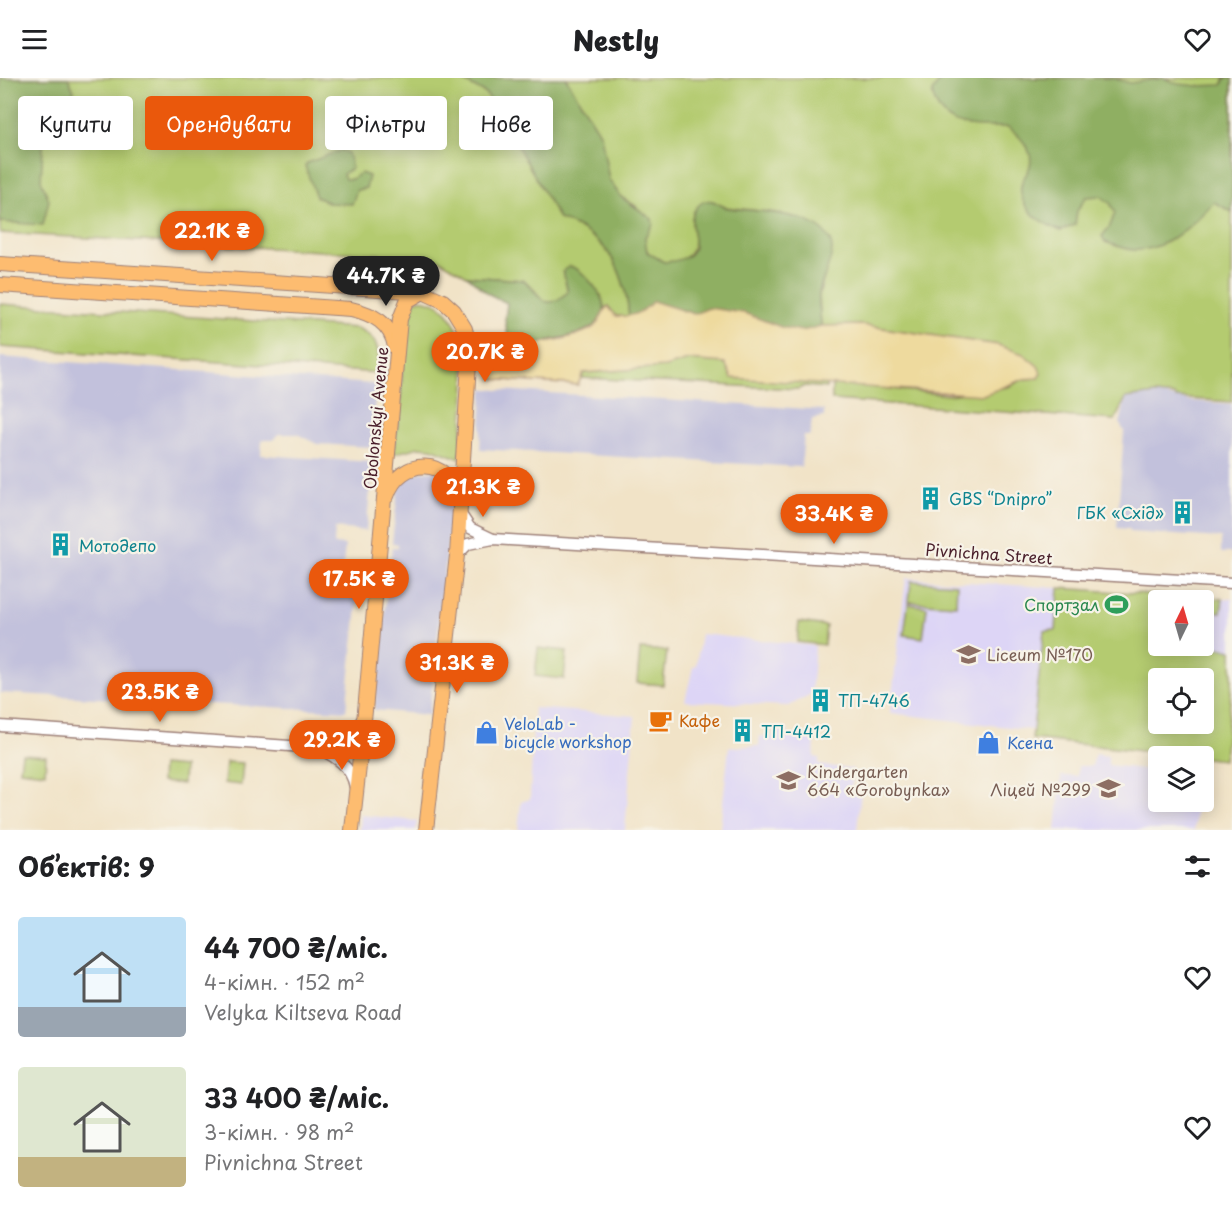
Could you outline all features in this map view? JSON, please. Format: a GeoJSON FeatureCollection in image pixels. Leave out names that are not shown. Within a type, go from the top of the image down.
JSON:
{"type":"FeatureCollection","features":[{"type":"Feature","properties":{"kind":"main road"},"geometry":{"type":"LineString","coordinates":[[0,264],[423,292],[443,301],[454,311],[468,337],[469,384],[457,555],[426,830]]}},
{"type":"Feature","properties":{"kind":"main road"},"geometry":{"type":"LineString","coordinates":[[0,285],[351,309],[367,312],[379,319],[388,328],[396,353]]}},
{"type":"Feature","properties":{"kind":"main road","name":"Obolonskyi Avenue"},"geometry":{"type":"LineString","coordinates":[[352,830],[365,716],[396,353],[402,309],[411,297],[423,292]]}},
{"type":"Feature","properties":{"kind":"main road"},"geometry":{"type":"LineString","coordinates":[[384,507],[396,478],[408,469],[428,466],[439,470],[453,485],[459,513]]}},
{"type":"Feature","properties":{"kind":"street","name":"Pivnichna Street"},"geometry":{"type":"LineString","coordinates":[[459,513],[470,528],[493,539]]}},
{"type":"Feature","properties":{"kind":"street","name":"Pivnichna Street"},"geometry":{"type":"LineString","coordinates":[[457,555],[468,544],[493,539],[1232,583]]}},
{"type":"Feature","properties":{"kind":"street"},"geometry":{"type":"LineString","coordinates":[[0,726],[318,748],[339,743],[349,736],[365,716]]}},
{"type":"Feature","properties":{"kind":"street"},"geometry":{"type":"LineString","coordinates":[[318,748],[339,759],[347,768],[354,778],[356,791]]}},
{"type":"Feature","properties":{"kind":"shaded area"},"geometry":{"type":"Polygon","coordinates":[[[0,357],[373,384],[376,388],[371,447],[317,444],[297,434],[278,434],[274,440],[262,440],[261,455],[373,462],[366,531],[335,528],[334,544],[345,545],[343,567],[361,570],[346,711],[0,693],[0,357]]]}},
{"type":"Feature","properties":{"kind":"shaded area"},"geometry":{"type":"Polygon","coordinates":[[[483,389],[824,410],[824,417],[812,419],[810,436],[804,436],[801,467],[480,449],[483,389]]]}},
{"type":"Feature","properties":{"kind":"shaded area"},"geometry":{"type":"Polygon","coordinates":[[[1154,394],[1190,401],[1232,404],[1232,553],[1221,553],[1221,538],[1130,532],[1130,529],[1117,528],[1124,431],[1120,424],[1126,398],[1154,394]]]}},
{"type":"Feature","properties":{"kind":"shaded area"},"geometry":{"type":"Polygon","coordinates":[[[435,470],[453,495],[429,715],[374,710],[392,548],[398,547],[398,544],[392,543],[398,491],[400,484],[409,474],[435,470]]]}},
{"type":"Feature","properties":{"kind":"shaded area","name":"Liceum №170"},"geometry":{"type":"Polygon","coordinates":[[[906,578],[1059,588],[1056,630],[1044,632],[1033,730],[890,713],[906,578]]]}},
{"type":"Feature","properties":{"kind":"shaded area"},"geometry":{"type":"Polygon","coordinates":[[[1223,599],[1232,599],[1232,650],[1214,647],[1214,610],[1221,611],[1223,599]]]}},
{"type":"Feature","properties":{"kind":"shaded area"},"geometry":{"type":"Polygon","coordinates":[[[701,634],[815,646],[811,694],[789,706],[685,701],[693,667],[696,667],[701,634]]]}},
{"type":"Feature","properties":{"kind":"shaded area"},"geometry":{"type":"Polygon","coordinates":[[[534,708],[635,716],[625,830],[518,830],[521,802],[530,799],[534,708]]]}},
{"type":"Feature","properties":{"kind":"shaded area","name":"Kindergarten 664 «Gorobynka»"},"geometry":{"type":"Polygon","coordinates":[[[774,729],[788,730],[788,737],[815,740],[814,757],[819,758],[819,765],[853,769],[851,790],[861,792],[857,830],[720,830],[729,747],[759,746],[760,736],[773,737],[774,729]]]}},
{"type":"Feature","properties":{"kind":"shaded area","name":"Ліцей №299"},"geometry":{"type":"Polygon","coordinates":[[[1095,754],[1108,756],[1108,765],[1148,770],[1148,812],[1196,812],[1194,830],[1056,830],[1061,776],[1077,776],[1078,766],[1092,766],[1095,754]]]}},
{"type":"Feature","properties":{"kind":"shaded area"},"geometry":{"type":"Polygon","coordinates":[[[361,815],[417,821],[416,830],[360,830],[361,815]]]}},
{"type":"Feature","properties":{"kind":"green space"},"geometry":{"type":"Polygon","coordinates":[[[0,78],[458,78],[487,96],[459,96],[459,150],[520,150],[559,219],[590,234],[611,256],[623,283],[629,317],[616,316],[608,306],[604,309],[601,295],[564,277],[568,292],[559,299],[547,302],[522,280],[467,276],[440,260],[426,257],[0,233],[0,78]]]}},
{"type":"Feature","properties":{"kind":"green space"},"geometry":{"type":"Polygon","coordinates":[[[0,78],[68,78],[74,91],[71,96],[18,96],[18,150],[43,150],[41,180],[49,200],[43,225],[0,222],[0,78]]]}},
{"type":"Feature","properties":{"kind":"green space"},"geometry":{"type":"Polygon","coordinates":[[[458,78],[566,78],[601,135],[609,180],[621,197],[652,219],[653,224],[645,237],[647,252],[664,262],[681,259],[690,254],[694,247],[692,221],[694,212],[700,204],[707,201],[713,201],[728,208],[771,212],[812,223],[829,239],[832,250],[819,294],[821,326],[804,331],[788,330],[722,310],[708,310],[694,314],[662,308],[629,317],[623,283],[610,256],[590,234],[559,219],[520,150],[553,150],[553,96],[487,96],[458,78]]]}},
{"type":"Feature","properties":{"kind":"green space"},"geometry":{"type":"Polygon","coordinates":[[[566,78],[1232,78],[1232,402],[1176,398],[1155,394],[1126,398],[1115,420],[832,400],[832,383],[949,395],[1008,387],[1024,379],[1038,378],[999,345],[862,325],[821,326],[819,295],[832,249],[778,213],[725,207],[713,201],[693,231],[694,242],[686,257],[671,263],[655,258],[646,249],[636,206],[621,197],[609,180],[605,162],[566,78]]]}},
{"type":"Feature","properties":{"kind":"green space"},"geometry":{"type":"Polygon","coordinates":[[[942,78],[1113,78],[1130,83],[1164,78],[1178,84],[1197,86],[1222,85],[1225,78],[1232,78],[1232,212],[1214,202],[1180,234],[1148,249],[1136,250],[1105,242],[1102,236],[1110,226],[1115,213],[1110,203],[1100,196],[1086,197],[1077,211],[1075,225],[1061,231],[1054,228],[1040,220],[1023,202],[1021,186],[1031,163],[1026,145],[1008,127],[971,126],[951,121],[943,115],[936,105],[932,92],[942,78]]]}},
{"type":"Feature","properties":{"kind":"green space"},"geometry":{"type":"Polygon","coordinates":[[[341,150],[348,153],[352,168],[343,174],[345,179],[352,179],[361,173],[369,176],[366,188],[357,190],[352,204],[329,203],[316,197],[305,166],[307,163],[341,150]]]}},
{"type":"Feature","properties":{"kind":"green space"},"geometry":{"type":"Polygon","coordinates":[[[569,266],[586,277],[602,299],[604,310],[601,318],[585,331],[530,344],[509,343],[505,320],[507,303],[489,294],[467,276],[522,280],[546,302],[552,302],[568,292],[563,272],[569,266]]]}},
{"type":"Feature","properties":{"kind":"green space"},"geometry":{"type":"Polygon","coordinates":[[[418,299],[439,305],[452,319],[460,340],[465,391],[460,459],[431,448],[419,447],[393,454],[400,409],[406,309],[418,299]]]}},
{"type":"Feature","properties":{"kind":"green space"},"geometry":{"type":"Polygon","coordinates":[[[0,304],[357,328],[370,336],[377,346],[379,373],[0,347],[0,304]]]}},
{"type":"Feature","properties":{"kind":"green space"},"geometry":{"type":"Polygon","coordinates":[[[688,360],[725,363],[732,378],[826,383],[826,388],[805,386],[798,389],[582,378],[583,373],[665,367],[688,360]]]}},
{"type":"Feature","properties":{"kind":"green space"},"geometry":{"type":"Polygon","coordinates":[[[911,581],[957,584],[956,605],[909,602],[911,581]]]}},
{"type":"Feature","properties":{"kind":"green space"},"geometry":{"type":"Polygon","coordinates":[[[1059,588],[1148,594],[1148,656],[1214,656],[1214,647],[1232,650],[1232,683],[1224,760],[1214,759],[1214,746],[1148,746],[1148,752],[1032,739],[1044,631],[1056,630],[1059,588]]]}},
{"type":"Feature","properties":{"kind":"green space"},"geometry":{"type":"Polygon","coordinates":[[[1214,598],[1223,599],[1221,612],[1214,611],[1214,598]]]}},
{"type":"Feature","properties":{"kind":"green space"},"geometry":{"type":"Polygon","coordinates":[[[908,604],[927,607],[923,638],[904,635],[908,604]]]}},
{"type":"Feature","properties":{"kind":"green space"},"geometry":{"type":"Polygon","coordinates":[[[799,622],[826,626],[824,645],[797,642],[799,622]]]}},
{"type":"Feature","properties":{"kind":"green space"},"geometry":{"type":"Polygon","coordinates":[[[538,648],[567,651],[564,679],[535,676],[538,648]]]}},
{"type":"Feature","properties":{"kind":"green space"},"geometry":{"type":"Polygon","coordinates":[[[640,649],[667,651],[663,685],[637,683],[640,649]]]}},
{"type":"Feature","properties":{"kind":"green space"},"geometry":{"type":"Polygon","coordinates":[[[22,754],[46,756],[45,773],[20,770],[22,754]]]}},
{"type":"Feature","properties":{"kind":"green space"},"geometry":{"type":"Polygon","coordinates":[[[226,762],[243,763],[241,785],[224,783],[226,762]]]}},
{"type":"Feature","properties":{"kind":"green space"},"geometry":{"type":"Polygon","coordinates":[[[162,765],[184,767],[183,784],[161,782],[162,765]]]}},
{"type":"Feature","properties":{"kind":"sand"},"geometry":{"type":"Polygon","coordinates":[[[653,301],[694,314],[709,308],[744,313],[781,327],[802,331],[821,326],[862,325],[998,345],[1023,354],[1038,366],[1041,373],[1038,378],[1024,379],[983,395],[732,378],[725,363],[688,360],[665,367],[583,373],[578,385],[492,379],[498,359],[509,343],[539,343],[574,335],[595,326],[608,306],[616,316],[627,316],[645,309],[653,301]]]}},
{"type":"Feature","properties":{"kind":"place","name":"GBS “Dnipro”"},"geometry":{"type":"Point","coordinates":[931,498]}},
{"type":"Feature","properties":{"kind":"place","name":"ГБК «Схід»"},"geometry":{"type":"Point","coordinates":[1182,512]}},
{"type":"Feature","properties":{"kind":"place","name":"Мотодепо"},"geometry":{"type":"Point","coordinates":[61,545]}},
{"type":"Feature","properties":{"kind":"place","name":"Спортзал"},"geometry":{"type":"Point","coordinates":[1117,604]}},
{"type":"Feature","properties":{"kind":"place","name":"Liceum №170"},"geometry":{"type":"Point","coordinates":[969,654]}},
{"type":"Feature","properties":{"kind":"place","name":"ТП-4746"},"geometry":{"type":"Point","coordinates":[820,700]}},
{"type":"Feature","properties":{"kind":"place","name":"Кафе"},"geometry":{"type":"Point","coordinates":[661,720]}},
{"type":"Feature","properties":{"kind":"place","name":"ТП-4412"},"geometry":{"type":"Point","coordinates":[743,731]}},
{"type":"Feature","properties":{"kind":"place","name":"VeloLab - bicycle workshop"},"geometry":{"type":"Point","coordinates":[486,732]}},
{"type":"Feature","properties":{"kind":"place","name":"Ксена"},"geometry":{"type":"Point","coordinates":[989,742]}},
{"type":"Feature","properties":{"kind":"place","name":"Kindergarten 664 «Gorobynka»"},"geometry":{"type":"Point","coordinates":[789,780]}},
{"type":"Feature","properties":{"kind":"place","name":"Ліцей №299"},"geometry":{"type":"Point","coordinates":[1109,789]}}]}
